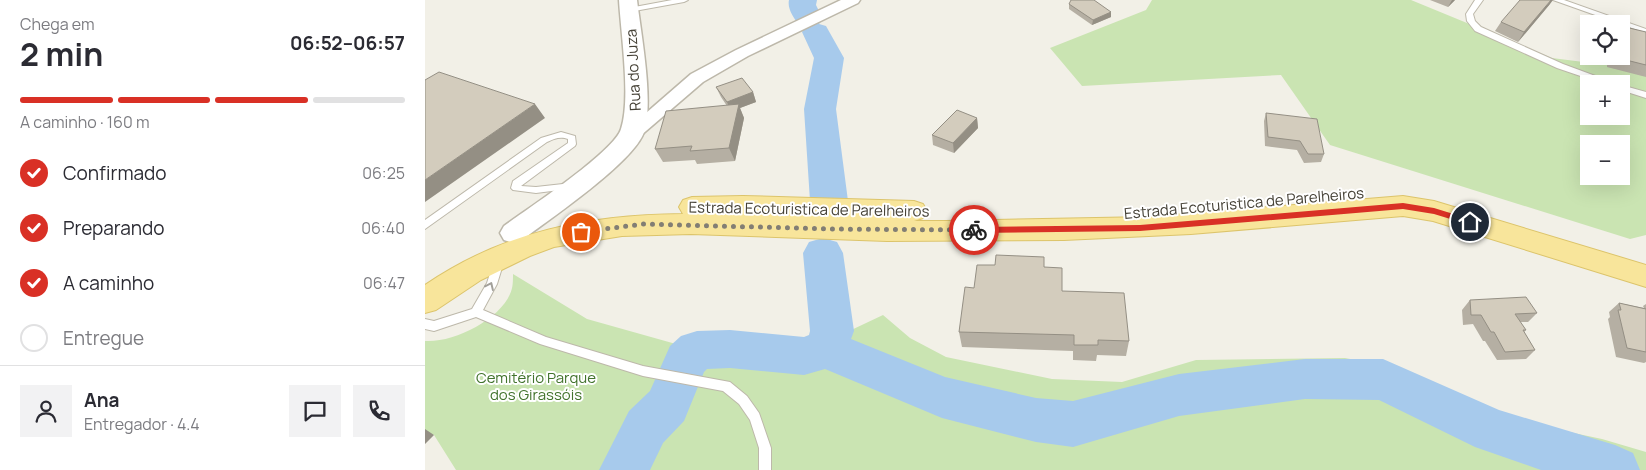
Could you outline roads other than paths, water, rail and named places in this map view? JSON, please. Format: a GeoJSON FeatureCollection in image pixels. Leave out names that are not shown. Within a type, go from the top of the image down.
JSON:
{"type":"FeatureCollection","features":[{"type":"Feature","properties":{"kind":"main road","name":"Estrada Ecoturistica de Parelheiros"},"geometry":{"type":"LineString","coordinates":[[425,278],[445,266],[513,233],[595,214],[657,207],[743,206],[1081,216],[1190,211],[1379,192],[1418,194],[1469,205],[1646,263]]}},
{"type":"Feature","properties":{"kind":"main road","name":"Estrada Ecoturistica de Parelheiros"},"geometry":{"type":"LineString","coordinates":[[425,301],[466,274],[526,246],[554,237],[644,224],[831,229],[1063,230],[1140,228],[1403,206],[1434,211],[1646,276]]}},
{"type":"Feature","properties":{"kind":"main road"},"geometry":{"type":"LineString","coordinates":[[499,258],[513,233]]}},
{"type":"Feature","properties":{"kind":"street"},"geometry":{"type":"LineString","coordinates":[[632,133],[697,78],[853,0]]}},
{"type":"Feature","properties":{"kind":"street","name":"Rua do Juza"},"geometry":{"type":"LineString","coordinates":[[513,233],[612,158],[632,133],[637,106],[629,5]]}},
{"type":"Feature","properties":{"kind":"lane"},"geometry":{"type":"LineString","coordinates":[[629,5],[684,0]]}},
{"type":"Feature","properties":{"kind":"lane"},"geometry":{"type":"LineString","coordinates":[[1479,0],[1470,10],[1469,16],[1471,22],[1478,29],[1560,66],[1586,75]]}},
{"type":"Feature","properties":{"kind":"lane"},"geometry":{"type":"LineString","coordinates":[[1557,0],[1646,31]]}},
{"type":"Feature","properties":{"kind":"lane"},"geometry":{"type":"LineString","coordinates":[[1630,90],[1646,95]]}},
{"type":"Feature","properties":{"kind":"lane"},"geometry":{"type":"LineString","coordinates":[[425,225],[544,140],[556,135],[566,134],[572,138],[572,144],[525,174],[516,183],[516,188],[540,190],[577,185]]}},
{"type":"Feature","properties":{"kind":"lane"},"geometry":{"type":"LineString","coordinates":[[476,312],[492,284],[499,258]]}},
{"type":"Feature","properties":{"kind":"lane"},"geometry":{"type":"LineString","coordinates":[[425,324],[434,326],[476,312],[545,341],[643,371],[726,386],[743,400],[755,417],[765,448],[765,470]]}},
{"type":"Feature","properties":{"kind":"waterway"},"geometry":{"type":"LineString","coordinates":[[803,0],[802,5],[809,19]]}},
{"type":"Feature","properties":{"kind":"waterway"},"geometry":{"type":"LineString","coordinates":[[816,32],[829,58],[820,109],[829,201]]}},
{"type":"Feature","properties":{"kind":"waterway"},"geometry":{"type":"LineString","coordinates":[[823,253],[832,331],[825,350]]}},
{"type":"Feature","properties":{"kind":"waterway"},"geometry":{"type":"LineString","coordinates":[[624,470],[646,427],[667,406],[686,360],[697,350],[730,349],[804,356],[825,350]]}},
{"type":"Feature","properties":{"kind":"waterway"},"geometry":{"type":"LineString","coordinates":[[825,350],[861,362],[942,397],[1036,420],[1073,424],[1179,395],[1305,379],[1383,380],[1492,431],[1615,470]]}},
{"type":"Feature","properties":{"kind":"park label","name":"Cemitério Parque dos Girassóis"},"geometry":{"type":"Point","coordinates":[536,386]}}]}
